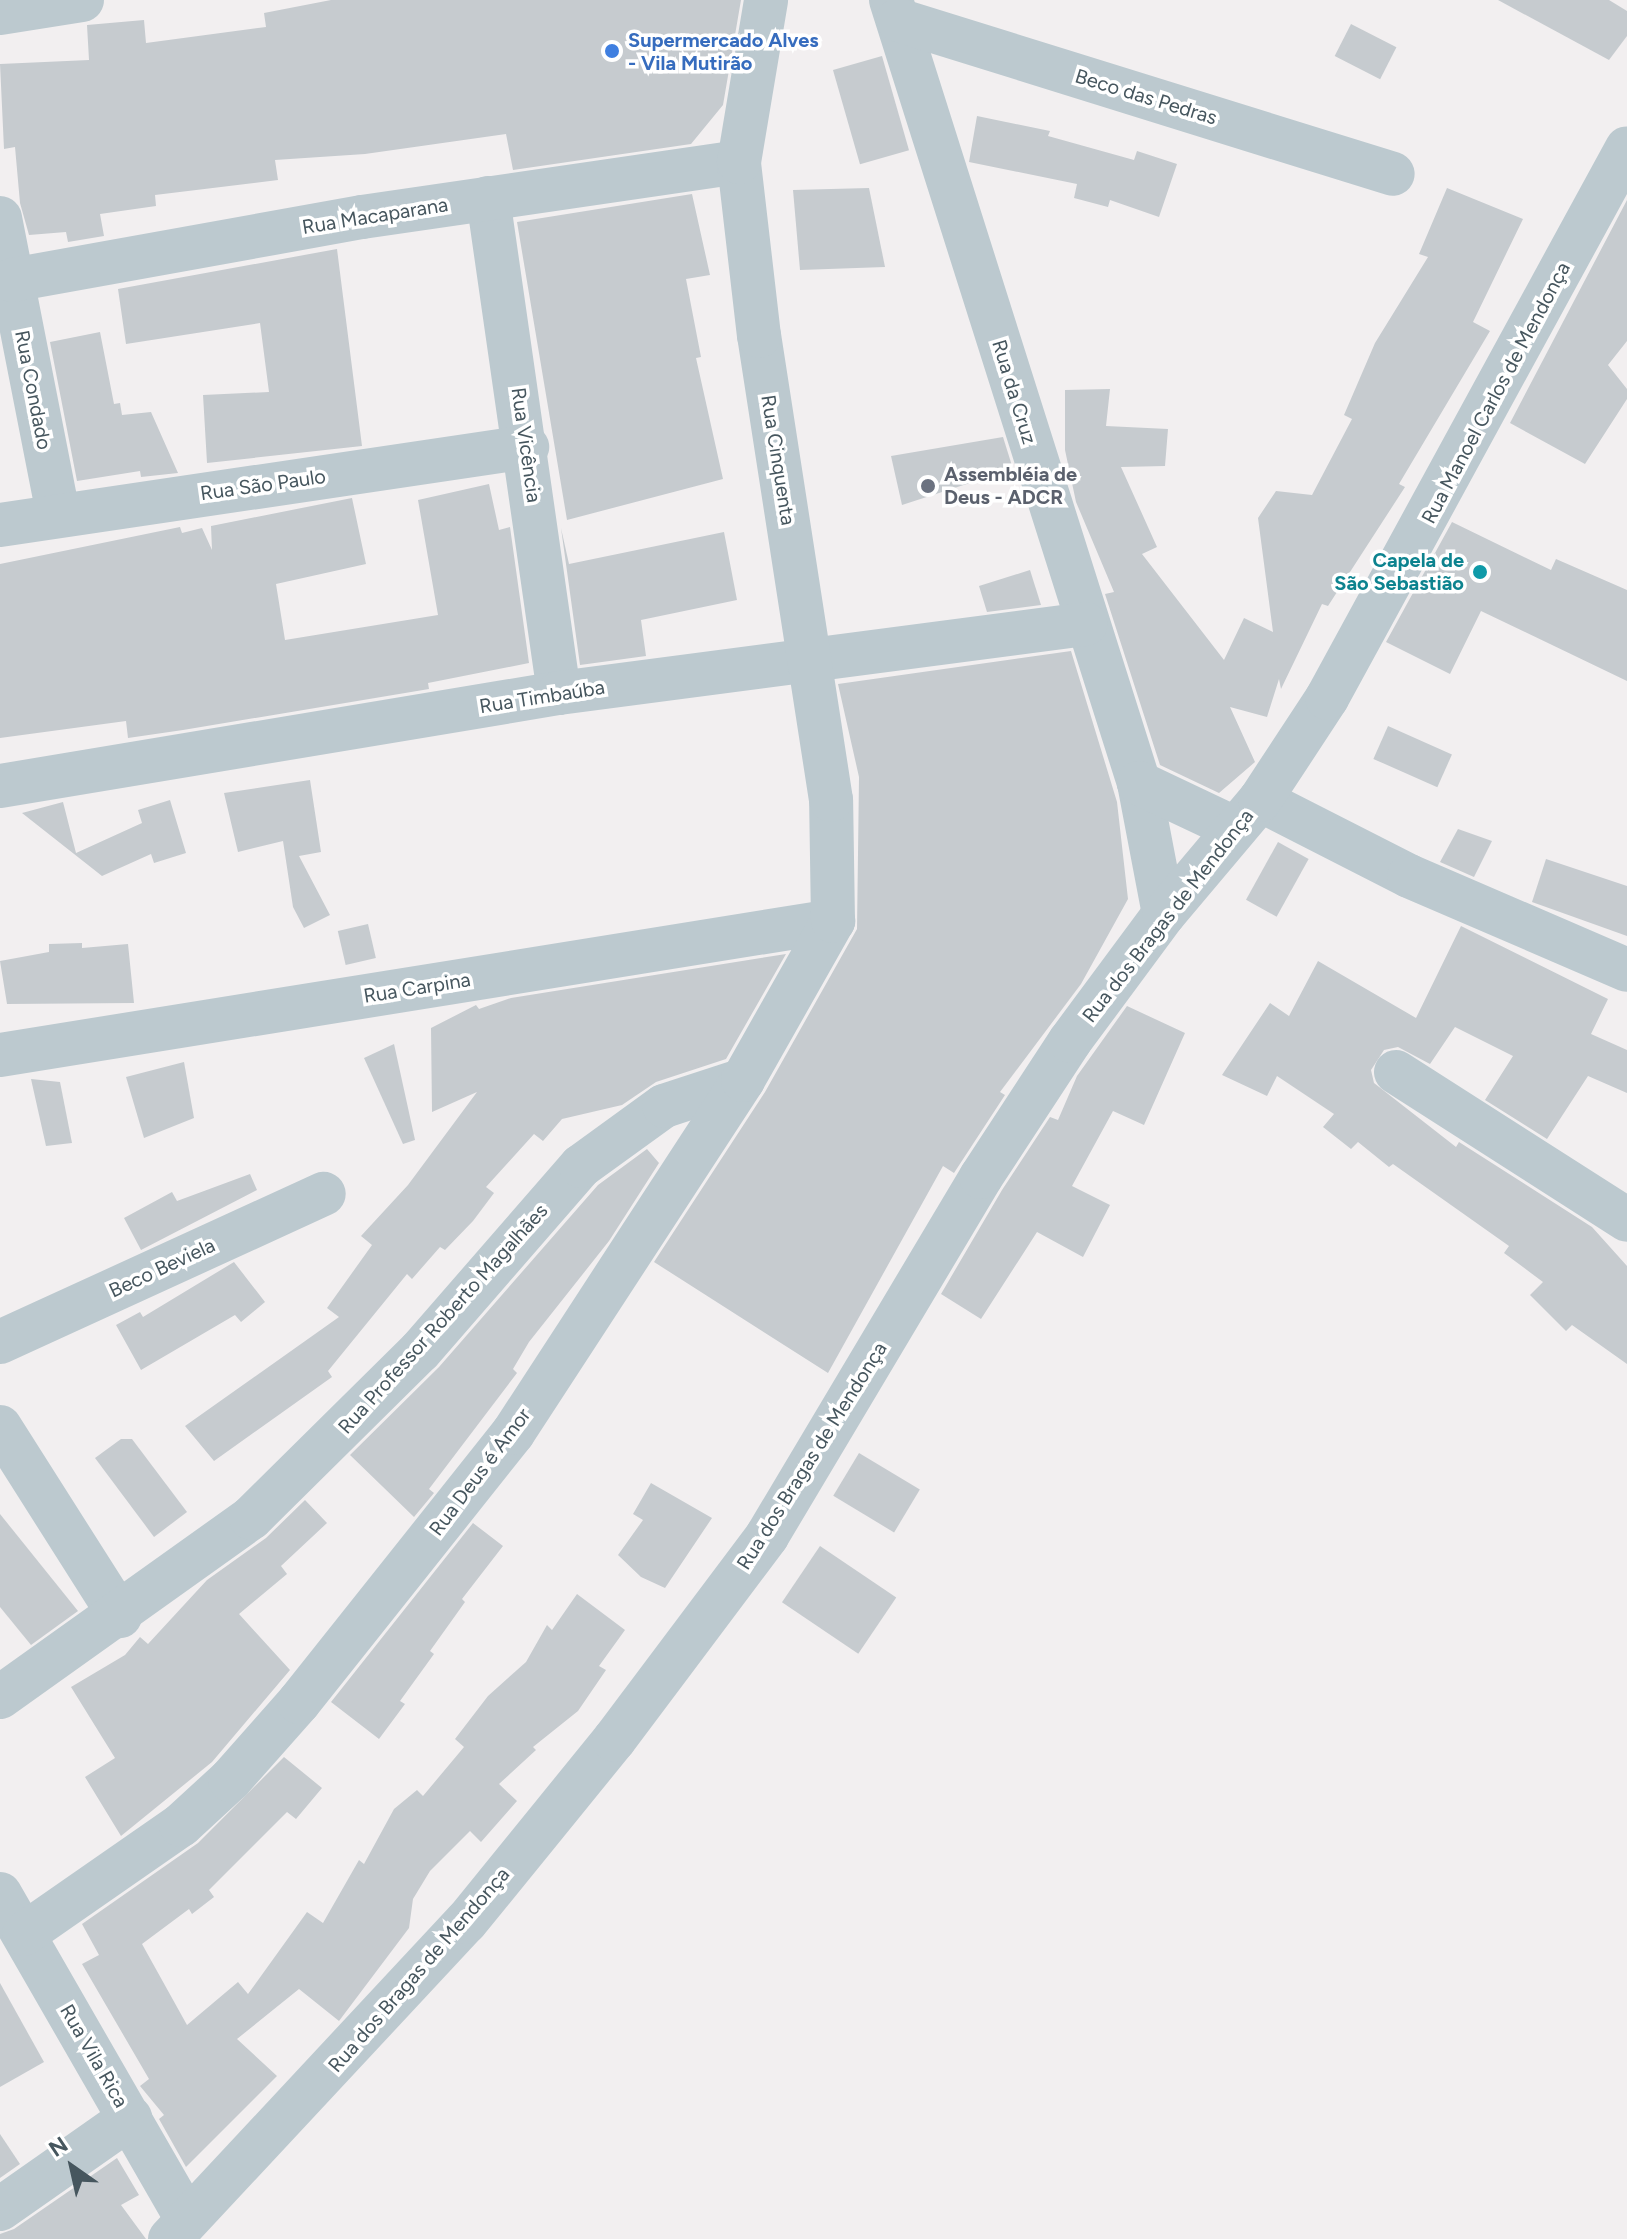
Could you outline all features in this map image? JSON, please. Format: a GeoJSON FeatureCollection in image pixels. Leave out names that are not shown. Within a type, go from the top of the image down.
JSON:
{"type":"FeatureCollection","features":[{"type":"Feature","properties":{"kind":"street"},"geometry":{"type":"LineString","coordinates":[[0,13],[82,0]]}},
{"type":"Feature","properties":{"kind":"street","name":"Rua Cinquenta"},"geometry":{"type":"LineString","coordinates":[[766,0],[739,162],[759,336],[835,838],[833,921]]}},
{"type":"Feature","properties":{"kind":"street","name":"Beco das Pedras"},"geometry":{"type":"LineString","coordinates":[[894,10],[1393,174]]}},
{"type":"Feature","properties":{"kind":"street","name":"Rua da Cruz"},"geometry":{"type":"LineString","coordinates":[[894,10],[1086,624],[1139,783],[1164,914]]}},
{"type":"Feature","properties":{"kind":"street","name":"Rua Manoel Carlos de Mendonça"},"geometry":{"type":"LineString","coordinates":[[1247,814],[1327,698],[1406,561],[1627,148]]}},
{"type":"Feature","properties":{"kind":"street","name":"Rua Macaparana"},"geometry":{"type":"LineString","coordinates":[[12,280],[488,198],[739,162]]}},
{"type":"Feature","properties":{"kind":"street","name":"Rua Vicência"},"geometry":{"type":"LineString","coordinates":[[488,198],[527,447],[559,693]]}},
{"type":"Feature","properties":{"kind":"street","name":"Rua Condado"},"geometry":{"type":"LineString","coordinates":[[0,218],[58,515]]}},
{"type":"Feature","properties":{"kind":"street","name":"Rua São Paulo"},"geometry":{"type":"LineString","coordinates":[[0,525],[527,447]]}},
{"type":"Feature","properties":{"kind":"street","name":"Rua Timbaúba"},"geometry":{"type":"LineString","coordinates":[[0,786],[559,693],[1086,624]]}},
{"type":"Feature","properties":{"kind":"street"},"geometry":{"type":"LineString","coordinates":[[1139,783],[1247,814],[1409,876],[1627,970]]}},
{"type":"Feature","properties":{"kind":"street","name":"Rua dos Bragas de Mendonça"},"geometry":{"type":"LineString","coordinates":[[179,2229],[376,2024],[466,1922],[658,1682],[767,1536],[981,1177],[1070,1041],[1164,914],[1247,814]]}},
{"type":"Feature","properties":{"kind":"street","name":"Rua Carpina"},"geometry":{"type":"LineString","coordinates":[[0,1055],[833,921]]}},
{"type":"Feature","properties":{"kind":"street","name":"Rua Deus é Amor"},"geometry":{"type":"LineString","coordinates":[[24,1934],[181,1825],[230,1780],[299,1702],[513,1433],[743,1080],[833,921]]}},
{"type":"Feature","properties":{"kind":"street"},"geometry":{"type":"LineString","coordinates":[[1396,1072],[1627,1220]]}},
{"type":"Feature","properties":{"kind":"street","name":"Rua Professor Roberto Magalhães"},"geometry":{"type":"LineString","coordinates":[[0,1697],[120,1616],[251,1518],[351,1424],[581,1166],[664,1106],[743,1080]]}},
{"type":"Feature","properties":{"kind":"street","name":"Beco Beviela"},"geometry":{"type":"LineString","coordinates":[[0,1342],[324,1194]]}},
{"type":"Feature","properties":{"kind":"street"},"geometry":{"type":"LineString","coordinates":[[0,1427],[120,1616]]}},
{"type":"Feature","properties":{"kind":"street","name":"Rua Vila Rica"},"geometry":{"type":"LineString","coordinates":[[0,1894],[130,2118],[179,2229]]}},
{"type":"Feature","properties":{"kind":"street"},"geometry":{"type":"LineString","coordinates":[[0,2209],[130,2118]]}},
{"type":"Feature","properties":{"kind":"building"},"geometry":{"type":"Polygon","coordinates":[[[331,0],[741,0],[723,105],[691,144],[513,170],[506,134],[365,154],[275,160],[278,180],[155,195],[156,206],[100,214],[104,236],[68,242],[66,232],[29,235],[20,203],[15,147],[4,149],[0,64],[89,60],[87,25],[144,20],[146,43],[266,27],[264,13],[331,0]]]}},
{"type":"Feature","properties":{"kind":"building"},"geometry":{"type":"Polygon","coordinates":[[[1498,0],[1609,0],[1627,11],[1627,36],[1609,60],[1498,0]]]}},
{"type":"Feature","properties":{"kind":"building"},"geometry":{"type":"Polygon","coordinates":[[[1351,24],[1396,47],[1380,79],[1335,56],[1351,24]]]}},
{"type":"Feature","properties":{"kind":"building"},"geometry":{"type":"Polygon","coordinates":[[[882,56],[909,150],[860,164],[833,70],[882,56]]]}},
{"type":"Feature","properties":{"kind":"building"},"geometry":{"type":"Polygon","coordinates":[[[977,116],[1050,131],[1048,136],[1134,160],[1137,151],[1177,164],[1159,217],[1110,200],[1108,207],[1074,198],[1077,184],[969,162],[977,116]]]}},
{"type":"Feature","properties":{"kind":"building"},"geometry":{"type":"Polygon","coordinates":[[[869,188],[885,267],[800,270],[793,190],[869,188]]]}},
{"type":"Feature","properties":{"kind":"building"},"geometry":{"type":"Polygon","coordinates":[[[1447,188],[1523,219],[1473,322],[1490,331],[1399,484],[1405,487],[1328,606],[1322,604],[1281,689],[1279,679],[1267,717],[1230,707],[1255,762],[1219,793],[1160,765],[1105,594],[1114,592],[1076,502],[1065,450],[1065,390],[1110,389],[1106,426],[1168,429],[1165,466],[1121,467],[1157,547],[1142,554],[1224,660],[1244,618],[1273,632],[1258,518],[1276,491],[1312,495],[1352,419],[1344,415],[1375,343],[1428,257],[1419,254],[1447,188]]]}},
{"type":"Feature","properties":{"kind":"building"},"geometry":{"type":"Polygon","coordinates":[[[692,194],[710,275],[686,279],[701,357],[696,358],[723,479],[567,520],[517,222],[692,194]]]}},
{"type":"Feature","properties":{"kind":"building"},"geometry":{"type":"Polygon","coordinates":[[[1627,200],[1627,341],[1608,365],[1627,389],[1627,399],[1585,464],[1510,423],[1627,200]]]}},
{"type":"Feature","properties":{"kind":"building"},"geometry":{"type":"Polygon","coordinates":[[[337,249],[362,446],[207,463],[203,395],[269,392],[260,323],[126,344],[118,289],[337,249]]]}},
{"type":"Feature","properties":{"kind":"building"},"geometry":{"type":"Polygon","coordinates":[[[100,332],[114,404],[120,403],[122,415],[151,412],[178,473],[141,477],[140,471],[77,481],[50,342],[100,332]]]}},
{"type":"Feature","properties":{"kind":"building","name":"Assembléia de Deus - ADCR"},"geometry":{"type":"Polygon","coordinates":[[[1003,437],[1013,469],[902,505],[891,456],[1003,437]]]}},
{"type":"Feature","properties":{"kind":"building"},"geometry":{"type":"Polygon","coordinates":[[[489,484],[499,530],[510,527],[529,663],[428,683],[429,689],[128,738],[126,721],[0,738],[0,564],[180,527],[182,533],[202,528],[212,550],[211,526],[352,498],[366,564],[276,584],[285,640],[438,615],[418,500],[489,484]]]}},
{"type":"Feature","properties":{"kind":"building"},"geometry":{"type":"Polygon","coordinates":[[[1452,522],[1551,570],[1556,559],[1627,590],[1627,681],[1481,611],[1450,674],[1386,642],[1452,522]]]}},
{"type":"Feature","properties":{"kind":"building"},"geometry":{"type":"Polygon","coordinates":[[[561,528],[569,564],[724,532],[737,600],[641,620],[646,656],[580,665],[561,528]]]}},
{"type":"Feature","properties":{"kind":"building"},"geometry":{"type":"Polygon","coordinates":[[[1030,570],[1041,605],[987,612],[979,586],[1030,570]]]}},
{"type":"Feature","properties":{"kind":"building"},"geometry":{"type":"Polygon","coordinates":[[[1071,651],[1117,802],[1128,899],[1081,984],[1000,1092],[1005,1095],[954,1173],[943,1166],[828,1373],[654,1262],[765,1092],[857,929],[859,777],[838,684],[1071,651]]]}},
{"type":"Feature","properties":{"kind":"building"},"geometry":{"type":"Polygon","coordinates":[[[1388,726],[1452,754],[1437,787],[1373,759],[1388,726]]]}},
{"type":"Feature","properties":{"kind":"building"},"geometry":{"type":"Polygon","coordinates":[[[310,780],[321,852],[299,856],[330,915],[304,928],[293,907],[283,841],[238,852],[224,793],[310,780]]]}},
{"type":"Feature","properties":{"kind":"building"},"geometry":{"type":"Polygon","coordinates":[[[170,800],[186,853],[154,863],[151,854],[102,876],[22,813],[63,802],[76,853],[142,823],[138,810],[170,800]]]}},
{"type":"Feature","properties":{"kind":"building"},"geometry":{"type":"Polygon","coordinates":[[[1458,829],[1492,841],[1474,877],[1440,862],[1458,829]]]}},
{"type":"Feature","properties":{"kind":"building"},"geometry":{"type":"Polygon","coordinates":[[[1278,842],[1309,859],[1277,917],[1246,900],[1278,842]]]}},
{"type":"Feature","properties":{"kind":"building"},"geometry":{"type":"Polygon","coordinates":[[[1546,859],[1627,886],[1627,936],[1532,902],[1546,859]]]}},
{"type":"Feature","properties":{"kind":"building"},"geometry":{"type":"Polygon","coordinates":[[[368,924],[376,958],[346,965],[338,931],[368,924]]]}},
{"type":"Feature","properties":{"kind":"building"},"geometry":{"type":"Polygon","coordinates":[[[1461,926],[1608,999],[1591,1034],[1627,1050],[1627,1093],[1588,1076],[1547,1139],[1485,1100],[1513,1056],[1455,1027],[1430,1064],[1398,1047],[1384,1050],[1371,1070],[1374,1083],[1456,1147],[1459,1142],[1592,1227],[1627,1266],[1627,1364],[1572,1325],[1566,1331],[1530,1295],[1543,1282],[1504,1253],[1509,1246],[1393,1164],[1389,1167],[1358,1142],[1351,1149],[1323,1127],[1334,1114],[1277,1076],[1267,1096],[1222,1075],[1270,1003],[1289,1016],[1318,961],[1416,1018],[1461,926]]]}},
{"type":"Feature","properties":{"kind":"building"},"geometry":{"type":"Polygon","coordinates":[[[82,943],[82,948],[128,944],[134,1003],[7,1004],[0,961],[49,952],[49,944],[82,943]]]}},
{"type":"Feature","properties":{"kind":"building"},"geometry":{"type":"Polygon","coordinates":[[[786,954],[726,1059],[656,1082],[622,1105],[562,1119],[543,1141],[534,1134],[486,1187],[494,1193],[473,1221],[445,1250],[440,1247],[412,1279],[407,1274],[328,1371],[332,1377],[214,1461],[185,1426],[339,1317],[327,1308],[372,1245],[361,1236],[408,1185],[477,1092],[432,1112],[431,1028],[476,1005],[479,1009],[511,998],[786,954]]]}},
{"type":"Feature","properties":{"kind":"building"},"geometry":{"type":"Polygon","coordinates":[[[1127,1006],[1185,1033],[1144,1125],[1113,1111],[1072,1186],[1110,1205],[1083,1257],[1037,1232],[981,1319],[941,1294],[1002,1190],[1050,1117],[1058,1120],[1077,1076],[1127,1006]]]}},
{"type":"Feature","properties":{"kind":"building"},"geometry":{"type":"Polygon","coordinates":[[[394,1044],[415,1140],[403,1144],[364,1058],[394,1044]]]}},
{"type":"Feature","properties":{"kind":"building"},"geometry":{"type":"Polygon","coordinates":[[[184,1062],[194,1118],[144,1138],[126,1077],[184,1062]]]}},
{"type":"Feature","properties":{"kind":"building"},"geometry":{"type":"Polygon","coordinates":[[[31,1079],[60,1082],[72,1143],[46,1146],[31,1079]]]}},
{"type":"Feature","properties":{"kind":"building"},"geometry":{"type":"Polygon","coordinates":[[[647,1149],[659,1163],[609,1241],[529,1342],[513,1369],[517,1373],[429,1489],[434,1493],[414,1517],[350,1455],[439,1367],[598,1185],[647,1149]]]}},
{"type":"Feature","properties":{"kind":"building"},"geometry":{"type":"Polygon","coordinates":[[[250,1174],[257,1190],[141,1250],[124,1218],[172,1192],[177,1201],[250,1174]]]}},
{"type":"Feature","properties":{"kind":"building"},"geometry":{"type":"Polygon","coordinates":[[[234,1262],[265,1302],[241,1322],[235,1315],[141,1370],[116,1325],[140,1312],[143,1317],[234,1262]]]}},
{"type":"Feature","properties":{"kind":"building"},"geometry":{"type":"Polygon","coordinates":[[[121,1439],[132,1439],[187,1512],[154,1537],[95,1458],[121,1439]]]}},
{"type":"Feature","properties":{"kind":"building"},"geometry":{"type":"Polygon","coordinates":[[[859,1453],[920,1490],[894,1532],[833,1496],[859,1453]]]}},
{"type":"Feature","properties":{"kind":"building"},"geometry":{"type":"Polygon","coordinates":[[[651,1483],[712,1518],[665,1588],[641,1577],[618,1555],[643,1520],[633,1514],[651,1483]]]}},
{"type":"Feature","properties":{"kind":"building"},"geometry":{"type":"Polygon","coordinates":[[[305,1500],[327,1523],[281,1566],[287,1574],[239,1614],[290,1670],[212,1762],[121,1836],[85,1777],[115,1758],[71,1687],[125,1655],[140,1637],[148,1644],[207,1580],[266,1538],[305,1500]]]}},
{"type":"Feature","properties":{"kind":"building"},"geometry":{"type":"Polygon","coordinates":[[[0,1514],[78,1611],[31,1645],[0,1607],[0,1514]]]}},
{"type":"Feature","properties":{"kind":"building"},"geometry":{"type":"Polygon","coordinates":[[[473,1523],[503,1546],[462,1599],[465,1602],[430,1651],[434,1654],[400,1701],[405,1704],[379,1739],[331,1702],[473,1523]]]}},
{"type":"Feature","properties":{"kind":"building"},"geometry":{"type":"Polygon","coordinates":[[[820,1546],[896,1597],[858,1654],[782,1602],[820,1546]]]}},
{"type":"Feature","properties":{"kind":"building"},"geometry":{"type":"Polygon","coordinates":[[[577,1594],[625,1630],[599,1666],[606,1670],[578,1711],[533,1747],[536,1750],[499,1784],[517,1801],[481,1842],[470,1831],[430,1871],[413,1899],[409,1928],[339,2021],[299,1989],[237,2039],[277,2076],[186,2167],[159,2119],[164,2115],[140,2086],[149,2079],[82,1964],[99,1955],[82,1924],[198,1843],[284,1757],[322,1788],[296,1819],[287,1812],[209,1890],[214,1897],[192,1914],[189,1909],[142,1944],[187,2025],[238,1982],[248,1994],[307,1912],[323,1923],[359,1860],[364,1864],[394,1809],[417,1790],[423,1796],[464,1747],[455,1739],[488,1696],[526,1662],[547,1625],[552,1630],[577,1594]]]}},
{"type":"Feature","properties":{"kind":"building"},"geometry":{"type":"Polygon","coordinates":[[[0,1983],[44,2062],[0,2087],[0,1983]]]}},
{"type":"Feature","properties":{"kind":"building"},"geometry":{"type":"Polygon","coordinates":[[[0,2134],[20,2164],[0,2178],[0,2134]]]}},
{"type":"Feature","properties":{"kind":"building"},"geometry":{"type":"Polygon","coordinates":[[[117,2158],[139,2195],[121,2205],[146,2239],[0,2239],[0,2234],[14,2229],[117,2158]]]}},
{"type":"Feature","properties":{"kind":"place","name":"Supermercado Alves - Vila Mutirão"},"geometry":{"type":"Point","coordinates":[612,51]}},
{"type":"Feature","properties":{"kind":"place","name":"Assembléia de Deus - ADCR"},"geometry":{"type":"Point","coordinates":[928,486]}},
{"type":"Feature","properties":{"kind":"place","name":"Capela de São Sebastião"},"geometry":{"type":"Point","coordinates":[1480,572]}}]}
